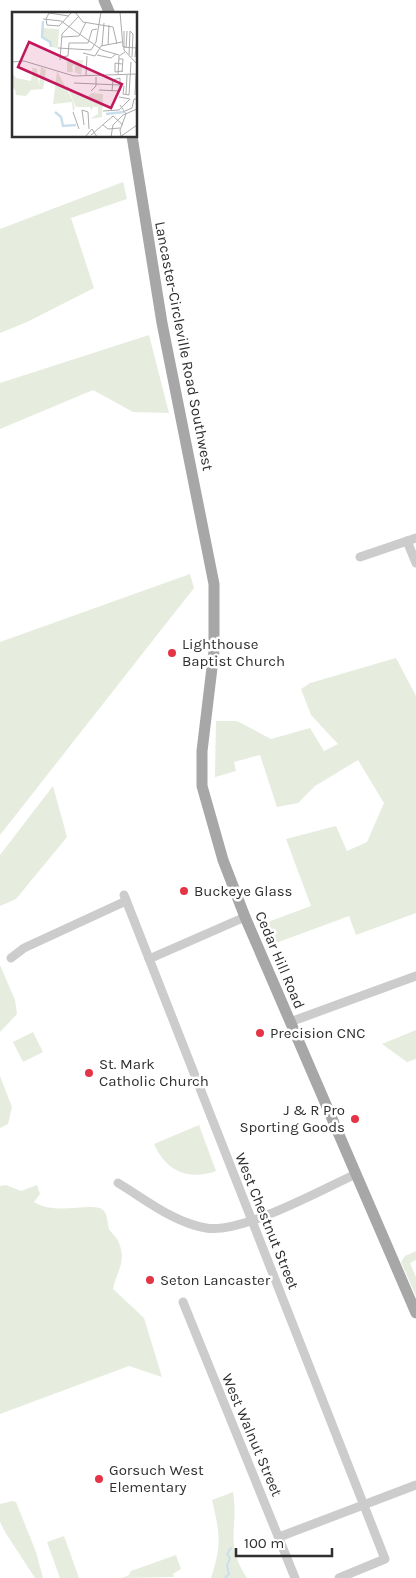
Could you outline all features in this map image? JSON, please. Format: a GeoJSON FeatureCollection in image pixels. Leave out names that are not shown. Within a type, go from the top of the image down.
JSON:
{"type":"FeatureCollection","features":[{"type":"Feature","properties":{"kind":"main road"},"geometry":{"type":"LineString","coordinates":[[104,0],[109,12]]}},
{"type":"Feature","properties":{"kind":"main road","name":"Lancaster-Circleville Road Southwest"},"geometry":{"type":"LineString","coordinates":[[132,138],[162,323],[211,565]]}},
{"type":"Feature","properties":{"kind":"main road","name":"Cedar Hill Road"},"geometry":{"type":"LineString","coordinates":[[211,565],[215,602],[214,651],[201,776],[208,813],[245,917],[416,1313]]}},
{"type":"Feature","properties":{"kind":"street"},"geometry":{"type":"LineString","coordinates":[[360,557],[412,540],[416,563]]}},
{"type":"Feature","properties":{"kind":"street","name":"West Chestnut Street"},"geometry":{"type":"LineString","coordinates":[[10,958],[24,948],[125,898],[385,1557],[385,1559],[350,1576]]}},
{"type":"Feature","properties":{"kind":"street"},"geometry":{"type":"LineString","coordinates":[[149,959],[245,917]]}},
{"type":"Feature","properties":{"kind":"street"},"geometry":{"type":"LineString","coordinates":[[290,1022],[416,976]]}},
{"type":"Feature","properties":{"kind":"street"},"geometry":{"type":"LineString","coordinates":[[118,1183],[168,1213],[197,1226],[226,1228],[251,1220],[356,1174]]}},
{"type":"Feature","properties":{"kind":"street","name":"West Walnut Street"},"geometry":{"type":"LineString","coordinates":[[184,1302],[295,1578]]}},
{"type":"Feature","properties":{"kind":"street"},"geometry":{"type":"LineString","coordinates":[[279,1537],[416,1485]]}},
{"type":"Feature","properties":{"kind":"street"},"geometry":{"type":"LineString","coordinates":[[339,1578],[350,1576]]}},
{"type":"Feature","properties":{"kind":"shaded area"},"geometry":{"type":"Polygon","coordinates":[[[123,182],[127,199],[71,218],[94,288],[27,322],[0,333],[0,229],[123,182]]]}},
{"type":"Feature","properties":{"kind":"shaded area"},"geometry":{"type":"Polygon","coordinates":[[[149,335],[169,413],[133,412],[93,390],[0,429],[0,383],[149,335]]]}},
{"type":"Feature","properties":{"kind":"shaded area"},"geometry":{"type":"Polygon","coordinates":[[[190,574],[194,588],[0,835],[0,642],[190,574]]]}},
{"type":"Feature","properties":{"kind":"shaded area"},"geometry":{"type":"Polygon","coordinates":[[[396,658],[416,696],[416,913],[356,935],[349,916],[276,943],[268,922],[311,906],[286,839],[336,826],[347,851],[367,842],[384,803],[358,760],[315,786],[298,803],[277,807],[260,755],[234,762],[236,771],[215,777],[216,721],[237,721],[271,739],[310,728],[324,751],[338,744],[311,715],[301,689],[310,683],[396,658]]]}},
{"type":"Feature","properties":{"kind":"shaded area"},"geometry":{"type":"Polygon","coordinates":[[[53,786],[67,837],[16,899],[0,906],[0,855],[53,786]]]}},
{"type":"Feature","properties":{"kind":"shaded area"},"geometry":{"type":"Polygon","coordinates":[[[0,965],[15,1000],[17,1014],[0,1032],[0,965]]]}},
{"type":"Feature","properties":{"kind":"shaded area"},"geometry":{"type":"Polygon","coordinates":[[[416,1030],[416,1059],[407,1062],[382,1044],[416,1030]]]}},
{"type":"Feature","properties":{"kind":"shaded area"},"geometry":{"type":"Polygon","coordinates":[[[33,1032],[43,1052],[23,1062],[13,1042],[33,1032]]]}},
{"type":"Feature","properties":{"kind":"shaded area"},"geometry":{"type":"Polygon","coordinates":[[[0,1076],[12,1107],[8,1124],[0,1128],[0,1076]]]}},
{"type":"Feature","properties":{"kind":"shaded area"},"geometry":{"type":"Polygon","coordinates":[[[199,1125],[216,1171],[206,1174],[187,1174],[172,1167],[165,1161],[154,1144],[199,1125]]]}},
{"type":"Feature","properties":{"kind":"shaded area"},"geometry":{"type":"Polygon","coordinates":[[[6,1185],[21,1191],[37,1185],[40,1194],[34,1202],[43,1206],[64,1209],[92,1207],[104,1211],[109,1229],[117,1239],[122,1255],[122,1261],[113,1289],[144,1318],[162,1377],[129,1366],[0,1414],[0,1186],[6,1185]]]}},
{"type":"Feature","properties":{"kind":"shaded area"},"geometry":{"type":"Polygon","coordinates":[[[416,1251],[416,1260],[410,1263],[416,1277],[416,1296],[401,1262],[405,1256],[416,1251]]]}},
{"type":"Feature","properties":{"kind":"shaded area"},"geometry":{"type":"Polygon","coordinates":[[[233,1492],[234,1545],[240,1566],[247,1578],[211,1578],[217,1557],[219,1539],[212,1500],[233,1492]]]}},
{"type":"Feature","properties":{"kind":"shaded area"},"geometry":{"type":"Polygon","coordinates":[[[16,1502],[36,1552],[43,1578],[35,1578],[0,1522],[0,1504],[16,1502]]]}},
{"type":"Feature","properties":{"kind":"shaded area"},"geometry":{"type":"Polygon","coordinates":[[[64,1536],[79,1578],[60,1578],[47,1542],[64,1536]]]}},
{"type":"Feature","properties":{"kind":"shaded area"},"geometry":{"type":"Polygon","coordinates":[[[176,1555],[181,1569],[173,1574],[174,1577],[122,1578],[129,1575],[131,1571],[176,1555]]]}},
{"type":"Feature","properties":{"kind":"waterway"},"geometry":{"type":"LineString","coordinates":[[225,1578],[229,1574],[227,1566],[230,1558],[227,1554],[231,1548]]}},
{"type":"Feature","properties":{"kind":"place","name":"Lighthouse Baptist Church"},"geometry":{"type":"Point","coordinates":[172,653]}},
{"type":"Feature","properties":{"kind":"place","name":"Buckeye Glass"},"geometry":{"type":"Point","coordinates":[184,891]}},
{"type":"Feature","properties":{"kind":"place","name":"Precision CNC"},"geometry":{"type":"Point","coordinates":[260,1033]}},
{"type":"Feature","properties":{"kind":"place","name":"St. Mark Catholic Church"},"geometry":{"type":"Point","coordinates":[89,1073]}},
{"type":"Feature","properties":{"kind":"place","name":"J & R Pro Sporting Goods"},"geometry":{"type":"Point","coordinates":[355,1119]}},
{"type":"Feature","properties":{"kind":"place","name":"Seton Lancaster"},"geometry":{"type":"Point","coordinates":[150,1280]}},
{"type":"Feature","properties":{"kind":"place","name":"Gorsuch West Elementary"},"geometry":{"type":"Point","coordinates":[99,1479]}}]}
